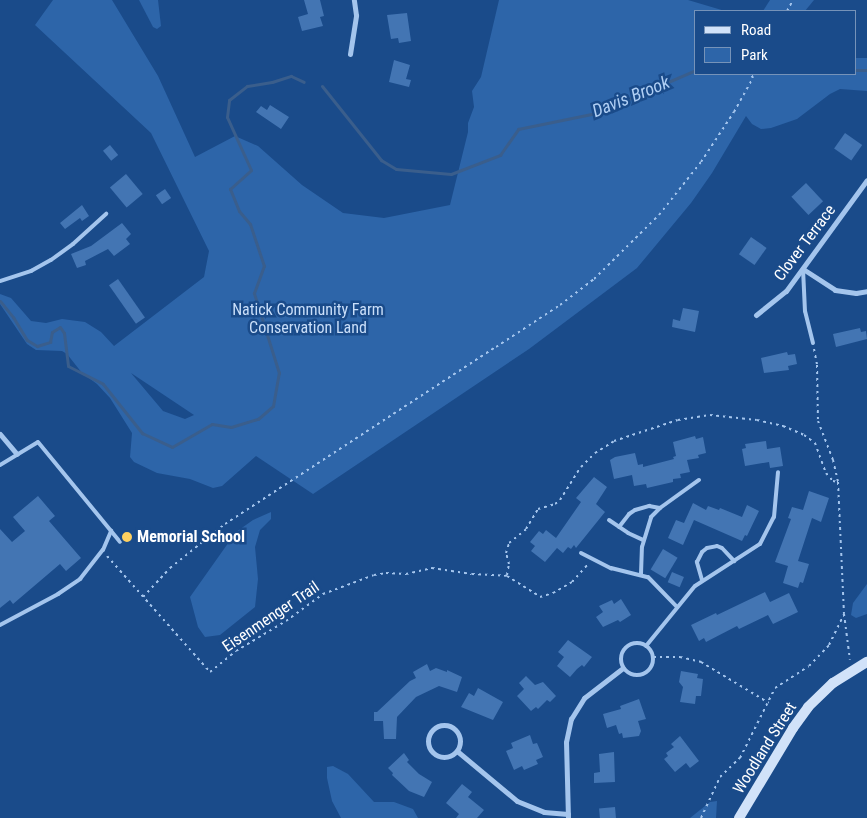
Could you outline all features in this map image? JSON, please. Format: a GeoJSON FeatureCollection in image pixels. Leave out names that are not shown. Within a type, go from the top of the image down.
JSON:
{"type":"FeatureCollection","features":[{"type":"Feature","properties":{"kind":"street"},"geometry":{"type":"LineString","coordinates":[[350,54],[356,15],[354,0]]}},
{"type":"Feature","properties":{"kind":"street","name":"Clover Terrace"},"geometry":{"type":"LineString","coordinates":[[756,315],[781,296],[803,269],[867,180]]}},
{"type":"Feature","properties":{"kind":"street"},"geometry":{"type":"LineString","coordinates":[[803,269],[835,290],[856,294],[867,291]]}},
{"type":"Feature","properties":{"kind":"street"},"geometry":{"type":"LineString","coordinates":[[0,434],[17,454]]}},
{"type":"Feature","properties":{"kind":"street","name":"Woodland Street"},"geometry":{"type":"LineString","coordinates":[[739,818],[793,728],[808,707],[833,683],[867,662]]}},
{"type":"Feature","properties":{"kind":"street"},"geometry":{"type":"LineString","coordinates":[[457,751],[518,801],[544,812],[568,816],[566,742],[571,719],[584,698],[623,668]]}},
{"type":"Feature","properties":{"kind":"street"},"geometry":{"type":"LineString","coordinates":[[439,725],[454,727],[461,740],[457,751],[448,757],[442,757],[433,753],[428,744],[431,731],[439,725]]}},
{"type":"Feature","properties":{"kind":"lane"},"geometry":{"type":"LineString","coordinates":[[0,282],[31,271],[50,260],[73,244],[106,214]]}},
{"type":"Feature","properties":{"kind":"lane"},"geometry":{"type":"LineString","coordinates":[[803,269],[805,311],[813,343]]}},
{"type":"Feature","properties":{"kind":"lane"},"geometry":{"type":"LineString","coordinates":[[0,465],[38,442],[120,542]]}},
{"type":"Feature","properties":{"kind":"lane"},"geometry":{"type":"LineString","coordinates":[[646,646],[677,606],[702,580],[760,544],[768,531],[776,510],[778,472]]}},
{"type":"Feature","properties":{"kind":"lane"},"geometry":{"type":"LineString","coordinates":[[641,574],[643,540],[651,517],[660,508],[700,480]]}},
{"type":"Feature","properties":{"kind":"lane"},"geometry":{"type":"LineString","coordinates":[[619,527],[628,514],[635,510],[649,506],[660,508]]}},
{"type":"Feature","properties":{"kind":"lane"},"geometry":{"type":"LineString","coordinates":[[609,520],[643,540]]}},
{"type":"Feature","properties":{"kind":"lane"},"geometry":{"type":"LineString","coordinates":[[0,625],[70,586],[88,570],[112,531]]}},
{"type":"Feature","properties":{"kind":"lane"},"geometry":{"type":"LineString","coordinates":[[702,580],[697,562],[702,552],[707,548],[717,546],[722,548],[734,561]]}},
{"type":"Feature","properties":{"kind":"lane"},"geometry":{"type":"LineString","coordinates":[[581,553],[611,568],[641,574],[654,581],[677,606]]}},
{"type":"Feature","properties":{"kind":"lane"},"geometry":{"type":"LineString","coordinates":[[636,643],[646,646],[653,657],[651,668],[641,675],[629,674],[623,668],[620,658],[626,646],[636,643]]}},
{"type":"Feature","properties":{"kind":"path"},"geometry":{"type":"LineString","coordinates":[[143,597],[170,568],[225,524],[496,348],[560,305],[594,279],[659,215],[701,162],[739,103],[753,78],[752,75]]}},
{"type":"Feature","properties":{"kind":"path"},"geometry":{"type":"LineString","coordinates":[[813,343],[817,365],[818,421],[833,460],[838,482],[844,614],[848,652],[854,669]]}},
{"type":"Feature","properties":{"kind":"path"},"geometry":{"type":"LineString","coordinates":[[592,559],[585,570],[572,582],[545,596],[536,596],[507,576],[509,564],[506,554],[509,542],[526,529],[538,510],[555,504],[560,500],[576,473],[595,453],[614,440],[678,420],[710,415],[758,420],[783,426],[804,435],[815,443],[826,474],[838,482]]}},
{"type":"Feature","properties":{"kind":"path","name":"Eisenmenger Trail"},"geometry":{"type":"LineString","coordinates":[[102,550],[210,672],[236,651],[286,621],[324,594],[356,581],[386,573],[406,574],[432,568],[472,574],[507,576]]}},
{"type":"Feature","properties":{"kind":"path"},"geometry":{"type":"LineString","coordinates":[[701,818],[720,777],[740,758],[775,688],[809,666],[829,645],[844,614]]}},
{"type":"Feature","properties":{"kind":"path"},"geometry":{"type":"LineString","coordinates":[[653,657],[680,657],[701,662],[769,703]]}},
{"type":"Feature","properties":{"kind":"green space","name":"Natick Community Farm Conservation Land"},"geometry":{"type":"Polygon","coordinates":[[[53,0],[112,0],[158,76],[195,157],[235,136],[258,146],[302,185],[343,213],[384,218],[450,205],[468,132],[468,123],[474,107],[472,91],[481,77],[499,0],[688,0],[722,10],[694,10],[694,75],[857,75],[857,58],[867,58],[867,91],[840,89],[830,94],[797,119],[771,128],[761,129],[752,124],[746,116],[712,173],[691,203],[637,268],[529,349],[313,494],[256,456],[222,486],[213,488],[190,479],[157,473],[134,462],[130,457],[132,433],[110,398],[97,384],[82,373],[67,354],[62,351],[36,350],[27,344],[0,304],[0,294],[11,298],[31,321],[46,323],[62,319],[85,322],[101,332],[114,346],[204,277],[209,251],[151,133],[35,25],[53,0]],[[131,373],[163,411],[185,419],[194,415],[131,373]]]}},
{"type":"Feature","properties":{"kind":"green space"},"geometry":{"type":"Polygon","coordinates":[[[139,0],[158,0],[161,26],[157,29],[153,27],[139,0]]]}},
{"type":"Feature","properties":{"kind":"green space"},"geometry":{"type":"Polygon","coordinates":[[[770,0],[814,0],[806,10],[764,10],[770,0]]]}},
{"type":"Feature","properties":{"kind":"green space"},"geometry":{"type":"Polygon","coordinates":[[[271,512],[271,519],[260,530],[255,547],[258,579],[255,607],[220,635],[205,637],[198,627],[190,597],[236,532],[253,520],[271,512]]]}},
{"type":"Feature","properties":{"kind":"green space"},"geometry":{"type":"Polygon","coordinates":[[[867,584],[867,614],[856,618],[851,615],[853,603],[867,584]]]}},
{"type":"Feature","properties":{"kind":"green space"},"geometry":{"type":"Polygon","coordinates":[[[333,766],[348,774],[374,802],[394,802],[413,809],[418,818],[341,818],[332,801],[327,778],[327,767],[333,766]]]}},
{"type":"Feature","properties":{"kind":"green space"},"geometry":{"type":"Polygon","coordinates":[[[717,801],[716,818],[690,818],[710,802],[717,801]]]}},
{"type":"Feature","properties":{"kind":"building"},"geometry":{"type":"Polygon","coordinates":[[[304,0],[320,0],[324,16],[320,17],[323,26],[302,31],[298,17],[308,14],[304,0]]]}},
{"type":"Feature","properties":{"kind":"building"},"geometry":{"type":"Polygon","coordinates":[[[407,13],[411,41],[399,43],[398,38],[391,39],[387,15],[407,13]]]}},
{"type":"Feature","properties":{"kind":"building"},"geometry":{"type":"Polygon","coordinates":[[[394,60],[410,65],[406,79],[411,80],[409,87],[389,82],[394,60]]]}},
{"type":"Feature","properties":{"kind":"building"},"geometry":{"type":"Polygon","coordinates":[[[270,105],[289,117],[281,129],[256,112],[261,106],[267,110],[270,105]]]}},
{"type":"Feature","properties":{"kind":"building"},"geometry":{"type":"Polygon","coordinates":[[[845,133],[862,145],[851,161],[834,149],[845,133]]]}},
{"type":"Feature","properties":{"kind":"building"},"geometry":{"type":"Polygon","coordinates":[[[110,145],[118,155],[111,161],[103,151],[110,145]]]}},
{"type":"Feature","properties":{"kind":"building"},"geometry":{"type":"Polygon","coordinates":[[[126,174],[143,194],[127,207],[110,187],[126,174]]]}},
{"type":"Feature","properties":{"kind":"building"},"geometry":{"type":"Polygon","coordinates":[[[806,183],[823,201],[808,215],[791,197],[806,183]]]}},
{"type":"Feature","properties":{"kind":"building"},"geometry":{"type":"Polygon","coordinates":[[[165,189],[171,198],[162,204],[156,195],[165,189]]]}},
{"type":"Feature","properties":{"kind":"building"},"geometry":{"type":"Polygon","coordinates":[[[82,205],[89,216],[82,221],[80,218],[65,229],[60,223],[82,205]]]}},
{"type":"Feature","properties":{"kind":"building"},"geometry":{"type":"Polygon","coordinates":[[[122,223],[131,234],[126,239],[130,244],[114,256],[108,249],[85,261],[86,265],[77,268],[71,254],[91,246],[122,223]]]}},
{"type":"Feature","properties":{"kind":"building"},"geometry":{"type":"Polygon","coordinates":[[[751,237],[767,248],[755,265],[739,254],[751,237]]]}},
{"type":"Feature","properties":{"kind":"building"},"geometry":{"type":"Polygon","coordinates":[[[118,279],[145,318],[136,324],[109,285],[118,279]]]}},
{"type":"Feature","properties":{"kind":"building"},"geometry":{"type":"Polygon","coordinates":[[[683,308],[699,311],[695,332],[672,327],[673,319],[680,321],[683,308]]]}},
{"type":"Feature","properties":{"kind":"building"},"geometry":{"type":"Polygon","coordinates":[[[860,328],[861,332],[866,331],[867,339],[836,347],[833,334],[860,328]]]}},
{"type":"Feature","properties":{"kind":"building"},"geometry":{"type":"Polygon","coordinates":[[[787,352],[788,355],[795,354],[797,364],[788,366],[789,370],[764,373],[761,358],[787,352]]]}},
{"type":"Feature","properties":{"kind":"building"},"geometry":{"type":"Polygon","coordinates":[[[695,436],[696,439],[703,437],[706,453],[698,455],[699,458],[687,460],[690,472],[680,474],[681,478],[673,479],[673,482],[647,488],[646,484],[634,486],[632,475],[614,479],[610,460],[615,457],[635,453],[638,465],[643,464],[643,467],[674,459],[673,457],[676,456],[673,442],[695,436]]]}},
{"type":"Feature","properties":{"kind":"building"},"geometry":{"type":"Polygon","coordinates":[[[766,441],[767,449],[780,447],[783,466],[770,468],[769,462],[745,466],[742,449],[746,448],[745,444],[766,441]]]}},
{"type":"Feature","properties":{"kind":"building"},"geometry":{"type":"Polygon","coordinates":[[[594,477],[607,487],[596,504],[605,512],[576,548],[574,545],[571,549],[568,547],[563,553],[557,548],[545,562],[531,551],[535,546],[530,542],[539,531],[543,534],[546,530],[556,538],[581,502],[576,498],[594,477]]]}},
{"type":"Feature","properties":{"kind":"building"},"geometry":{"type":"Polygon","coordinates":[[[809,491],[829,498],[821,522],[812,518],[798,561],[809,564],[803,583],[800,582],[798,588],[783,583],[788,566],[775,562],[791,519],[788,518],[792,507],[803,510],[809,491]]]}},
{"type":"Feature","properties":{"kind":"building"},"geometry":{"type":"Polygon","coordinates":[[[38,496],[55,516],[49,521],[81,558],[66,571],[60,564],[13,604],[10,600],[0,608],[0,529],[12,542],[25,531],[13,517],[38,496]]]}},
{"type":"Feature","properties":{"kind":"building"},"geometry":{"type":"Polygon","coordinates":[[[693,503],[706,510],[708,506],[719,510],[720,508],[742,517],[747,505],[759,511],[747,536],[745,535],[742,541],[694,520],[683,545],[668,538],[676,520],[684,523],[693,503]]]}},
{"type":"Feature","properties":{"kind":"building"},"geometry":{"type":"Polygon","coordinates":[[[663,549],[678,558],[665,578],[651,570],[663,549]]]}},
{"type":"Feature","properties":{"kind":"building"},"geometry":{"type":"Polygon","coordinates":[[[672,572],[684,577],[680,587],[668,582],[672,572]]]}},
{"type":"Feature","properties":{"kind":"building"},"geometry":{"type":"Polygon","coordinates":[[[765,592],[770,602],[789,593],[798,612],[773,624],[768,615],[739,629],[737,626],[706,642],[704,638],[699,641],[691,625],[765,592]]]}},
{"type":"Feature","properties":{"kind":"building"},"geometry":{"type":"Polygon","coordinates":[[[621,599],[631,615],[620,622],[618,620],[603,627],[596,617],[603,612],[599,606],[612,600],[614,604],[621,599]]]}},
{"type":"Feature","properties":{"kind":"building"},"geometry":{"type":"Polygon","coordinates":[[[568,640],[592,657],[584,667],[582,665],[570,677],[557,666],[564,657],[558,652],[568,640]]]}},
{"type":"Feature","properties":{"kind":"building"},"geometry":{"type":"Polygon","coordinates":[[[427,664],[430,671],[436,668],[447,672],[447,670],[462,677],[457,692],[439,686],[416,697],[397,717],[396,739],[384,739],[383,721],[374,721],[374,712],[377,712],[410,681],[416,678],[413,672],[427,664]]]}},
{"type":"Feature","properties":{"kind":"building"},"geometry":{"type":"Polygon","coordinates":[[[681,671],[698,674],[697,678],[703,679],[701,696],[696,696],[695,704],[680,702],[683,687],[679,682],[681,671]]]}},
{"type":"Feature","properties":{"kind":"building"},"geometry":{"type":"Polygon","coordinates":[[[526,676],[535,685],[543,682],[556,696],[550,702],[547,700],[538,709],[536,707],[531,711],[517,696],[524,689],[519,683],[526,676]]]}},
{"type":"Feature","properties":{"kind":"building"},"geometry":{"type":"Polygon","coordinates":[[[478,688],[503,702],[493,720],[461,707],[469,693],[474,696],[478,688]]]}},
{"type":"Feature","properties":{"kind":"building"},"geometry":{"type":"Polygon","coordinates":[[[639,699],[646,719],[638,721],[641,731],[639,736],[623,738],[622,733],[619,734],[616,725],[607,728],[603,714],[621,709],[620,706],[639,699]]]}},
{"type":"Feature","properties":{"kind":"building"},"geometry":{"type":"Polygon","coordinates":[[[530,735],[533,744],[537,743],[543,757],[536,760],[538,764],[524,770],[522,766],[514,770],[506,751],[513,748],[511,743],[530,735]]]}},
{"type":"Feature","properties":{"kind":"building"},"geometry":{"type":"Polygon","coordinates":[[[680,736],[699,761],[690,768],[686,763],[675,772],[664,759],[668,756],[666,753],[674,747],[671,744],[680,736]]]}},
{"type":"Feature","properties":{"kind":"building"},"geometry":{"type":"Polygon","coordinates":[[[614,752],[615,782],[594,783],[594,773],[600,772],[599,754],[614,752]]]}},
{"type":"Feature","properties":{"kind":"building"},"geometry":{"type":"Polygon","coordinates":[[[404,753],[409,760],[407,762],[419,774],[432,782],[424,797],[409,791],[392,775],[393,773],[388,768],[404,753]]]}},
{"type":"Feature","properties":{"kind":"building"},"geometry":{"type":"Polygon","coordinates":[[[462,784],[472,792],[468,797],[484,810],[477,818],[456,818],[459,814],[446,803],[462,784]]]}},
{"type":"Feature","properties":{"kind":"building"},"geometry":{"type":"Polygon","coordinates":[[[615,807],[616,818],[600,818],[599,808],[615,807]]]}},
{"type":"Feature","properties":{"kind":"waterway","name":"Davis Brook"},"geometry":{"type":"LineString","coordinates":[[857,70],[867,70]]}},
{"type":"Feature","properties":{"kind":"waterway","name":"Davis Brook"},"geometry":{"type":"LineString","coordinates":[[322,86],[381,160],[396,169],[451,174],[500,155],[518,129],[596,113],[694,71]]}},
{"type":"Feature","properties":{"kind":"waterway","name":"Davis Brook"},"geometry":{"type":"LineString","coordinates":[[0,301],[13,317],[27,340],[37,346],[50,342],[52,332],[60,327],[64,333],[68,366],[103,384],[142,433],[172,447],[212,424],[231,427],[258,419],[273,406],[279,373],[254,293],[264,266],[250,224],[239,211],[230,189],[251,170],[227,117],[229,100],[247,86],[272,82],[291,76],[304,82]]}},
{"type":"Feature","properties":{"kind":"place","name":"Memorial School"},"geometry":{"type":"Point","coordinates":[127,537]}}]}
